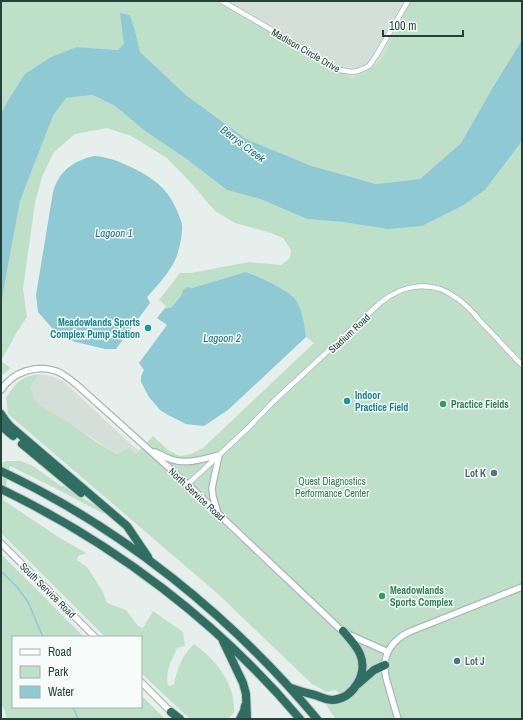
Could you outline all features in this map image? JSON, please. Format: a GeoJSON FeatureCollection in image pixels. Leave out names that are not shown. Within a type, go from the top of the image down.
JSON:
{"type":"FeatureCollection","features":[{"type":"Feature","properties":{"kind":"highway"},"geometry":{"type":"LineString","coordinates":[[1,414],[10,426],[127,526],[152,563]]}},
{"type":"Feature","properties":{"kind":"highway"},"geometry":{"type":"LineString","coordinates":[[1,426],[76,489],[109,510]]}},
{"type":"Feature","properties":{"kind":"highway"},"geometry":{"type":"LineString","coordinates":[[4,473],[51,496],[84,516],[152,563],[192,594],[259,655],[291,688],[317,719]]}},
{"type":"Feature","properties":{"kind":"highway"},"geometry":{"type":"LineString","coordinates":[[3,490],[57,518],[107,549],[160,586],[221,637],[260,674],[300,719]]}},
{"type":"Feature","properties":{"kind":"highway"},"geometry":{"type":"LineString","coordinates":[[343,632],[357,649],[361,659],[361,674],[356,686]]}},
{"type":"Feature","properties":{"kind":"highway"},"geometry":{"type":"LineString","coordinates":[[221,637],[243,683],[246,694],[247,719]]}},
{"type":"Feature","properties":{"kind":"highway"},"geometry":{"type":"LineString","coordinates":[[291,688],[332,700],[346,696],[374,670],[385,665]]}},
{"type":"Feature","properties":{"kind":"highway"},"geometry":{"type":"LineString","coordinates":[[240,719],[244,711],[246,701]]}},
{"type":"Feature","properties":{"kind":"highway"},"geometry":{"type":"LineString","coordinates":[[171,712],[178,719]]}},
{"type":"Feature","properties":{"kind":"street","name":"Madison Circle Drive"},"geometry":{"type":"LineString","coordinates":[[222,1],[340,70],[352,72],[364,69],[373,61],[408,1]]}},
{"type":"Feature","properties":{"kind":"street","name":"Stadium Road"},"geometry":{"type":"LineString","coordinates":[[188,484],[380,303],[392,294],[405,289],[420,286],[430,287],[444,290],[452,294],[468,307],[522,365]]}},
{"type":"Feature","properties":{"kind":"street","name":"North Service Road"},"geometry":{"type":"LineString","coordinates":[[1,390],[11,378],[24,371],[33,369],[42,368],[57,371],[66,376],[188,484],[343,632],[388,652]]}},
{"type":"Feature","properties":{"kind":"street"},"geometry":{"type":"LineString","coordinates":[[150,450],[170,459],[186,462],[197,461],[220,455],[212,488],[214,502],[218,512]]}},
{"type":"Feature","properties":{"kind":"street","name":"South Service Road"},"geometry":{"type":"LineString","coordinates":[[1,543],[94,636]]}},
{"type":"Feature","properties":{"kind":"street"},"geometry":{"type":"LineString","coordinates":[[398,719],[385,674],[385,665],[388,652],[394,643],[406,634],[522,587]]}},
{"type":"Feature","properties":{"kind":"street"},"geometry":{"type":"LineString","coordinates":[[142,683],[171,712]]}},
{"type":"Feature","properties":{"kind":"shaded area"},"geometry":{"type":"Polygon","coordinates":[[[222,1],[410,1],[385,52],[377,64],[353,78],[311,56],[222,1]]]}},
{"type":"Feature","properties":{"kind":"shaded area"},"geometry":{"type":"Polygon","coordinates":[[[39,374],[51,376],[63,381],[132,445],[144,454],[141,458],[129,449],[117,454],[40,405],[34,399],[31,386],[39,374]]]}},
{"type":"Feature","properties":{"kind":"green space"},"geometry":{"type":"Polygon","coordinates":[[[1,1],[222,1],[311,56],[353,78],[377,64],[385,52],[410,1],[522,1],[522,40],[461,143],[420,179],[376,184],[312,166],[246,139],[186,95],[140,52],[130,15],[121,13],[125,44],[118,50],[77,47],[7,102],[1,114],[1,1]]]}},
{"type":"Feature","properties":{"kind":"green space","name":"Meadowlands Sports Complex"},"geometry":{"type":"Polygon","coordinates":[[[93,95],[115,106],[145,131],[185,158],[227,190],[260,199],[307,219],[422,226],[464,205],[485,190],[522,140],[522,719],[336,719],[326,705],[341,703],[346,700],[336,690],[327,692],[312,684],[218,594],[8,414],[6,398],[13,388],[23,379],[39,374],[31,386],[34,399],[40,405],[117,454],[129,448],[136,454],[153,436],[168,450],[180,456],[191,454],[203,448],[314,343],[306,337],[303,320],[296,300],[293,296],[273,284],[247,272],[192,288],[187,287],[172,307],[164,309],[166,306],[159,300],[180,273],[191,273],[249,262],[281,265],[290,258],[291,250],[283,238],[235,223],[215,211],[167,158],[131,136],[107,128],[75,134],[54,152],[42,177],[35,203],[23,289],[27,317],[1,361],[1,309],[20,201],[53,116],[66,98],[93,95]]]}},
{"type":"Feature","properties":{"kind":"green space"},"geometry":{"type":"Polygon","coordinates":[[[1,361],[11,368],[1,376],[1,361]]]}},
{"type":"Feature","properties":{"kind":"green space"},"geometry":{"type":"Polygon","coordinates":[[[7,461],[21,461],[33,466],[61,486],[64,486],[105,512],[104,514],[10,466],[3,500],[60,538],[86,553],[78,556],[77,560],[87,567],[103,592],[107,603],[126,610],[138,626],[143,628],[153,611],[183,632],[185,646],[177,648],[173,657],[167,675],[168,685],[170,686],[174,684],[181,662],[186,653],[194,644],[210,657],[223,674],[232,692],[234,713],[227,719],[190,719],[142,674],[142,636],[104,636],[1,533],[1,463],[7,461]]]}},
{"type":"Feature","properties":{"kind":"green space"},"geometry":{"type":"Polygon","coordinates":[[[1,554],[83,636],[12,636],[12,708],[142,708],[142,696],[165,719],[7,719],[1,705],[1,554]]]}},
{"type":"Feature","properties":{"kind":"water","name":"Berrys Creek"},"geometry":{"type":"Polygon","coordinates":[[[120,13],[130,15],[140,52],[186,95],[246,139],[312,166],[376,184],[420,179],[461,143],[522,40],[522,140],[485,190],[464,205],[422,226],[388,229],[343,222],[307,219],[260,199],[227,190],[185,158],[145,131],[115,106],[93,95],[66,98],[53,116],[20,201],[1,309],[1,114],[25,74],[51,57],[77,47],[118,50],[124,44],[120,13]]]}},
{"type":"Feature","properties":{"kind":"water","name":"Lagoon 1"},"geometry":{"type":"Polygon","coordinates":[[[94,156],[105,157],[130,166],[161,186],[174,205],[182,224],[182,232],[177,255],[173,263],[147,297],[150,303],[116,349],[105,349],[72,341],[52,328],[38,312],[36,295],[53,192],[59,178],[68,168],[86,158],[94,156]]]}},
{"type":"Feature","properties":{"kind":"water","name":"Lagoon 2"},"geometry":{"type":"Polygon","coordinates":[[[246,272],[266,280],[293,296],[300,308],[306,337],[228,410],[204,426],[186,424],[160,410],[149,397],[141,382],[141,376],[144,370],[139,363],[167,325],[157,318],[164,309],[172,307],[182,294],[183,290],[187,287],[192,288],[246,272]]]}},
{"type":"Feature","properties":{"kind":"waterway"},"geometry":{"type":"LineString","coordinates":[[1,571],[18,588],[28,602],[43,636]]}},
{"type":"Feature","properties":{"kind":"waterway"},"geometry":{"type":"LineString","coordinates":[[73,708],[78,719]]}},
{"type":"Feature","properties":{"kind":"place","name":"Meadowlands Sports Complex Pump Station"},"geometry":{"type":"Point","coordinates":[148,328]}},
{"type":"Feature","properties":{"kind":"place","name":"Indoor Practice Field"},"geometry":{"type":"Point","coordinates":[347,401]}},
{"type":"Feature","properties":{"kind":"place","name":"Practice Fields"},"geometry":{"type":"Point","coordinates":[443,404]}},
{"type":"Feature","properties":{"kind":"place","name":"Lot K"},"geometry":{"type":"Point","coordinates":[494,473]}},
{"type":"Feature","properties":{"kind":"place","name":"Meadowlands Sports Complex"},"geometry":{"type":"Point","coordinates":[382,596]}},
{"type":"Feature","properties":{"kind":"place","name":"Lot J"},"geometry":{"type":"Point","coordinates":[457,661]}},
{"type":"Feature","properties":{"kind":"park label","name":"Quest Diagnostics Performance Center"},"geometry":{"type":"Point","coordinates":[332,486]}}]}
